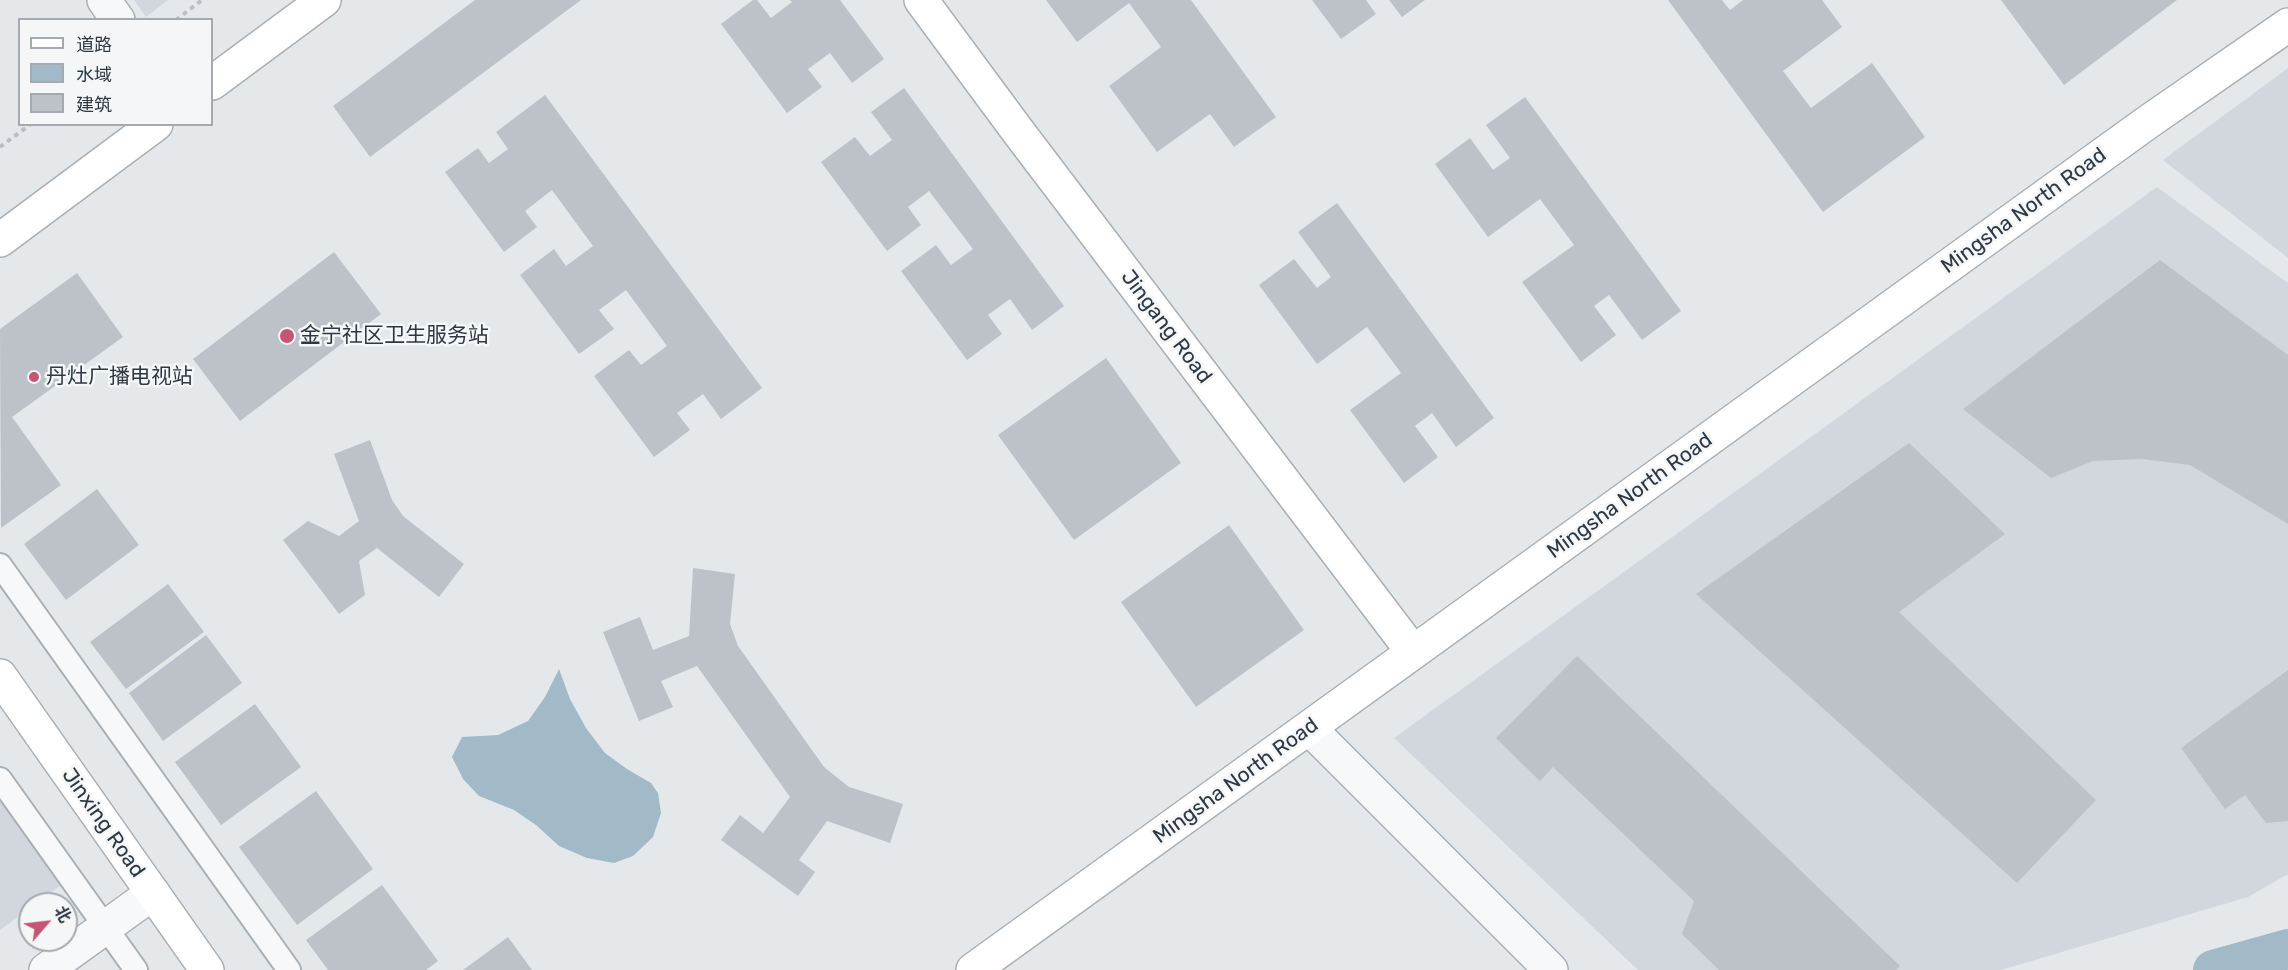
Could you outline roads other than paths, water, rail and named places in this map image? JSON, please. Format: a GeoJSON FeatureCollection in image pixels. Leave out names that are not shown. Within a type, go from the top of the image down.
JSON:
{"type":"FeatureCollection","features":[{"type":"Feature","properties":{"kind":"street"},"geometry":{"type":"LineString","coordinates":[[104,0],[117,18]]}},
{"type":"Feature","properties":{"kind":"street"},"geometry":{"type":"LineString","coordinates":[[213,82],[324,0]]}},
{"type":"Feature","properties":{"kind":"street","name":"Jingang Road"},"geometry":{"type":"LineString","coordinates":[[921,0],[1413,652]]}},
{"type":"Feature","properties":{"kind":"street","name":"Mingsha North Road"},"geometry":{"type":"LineString","coordinates":[[974,970],[2148,122],[2288,25]]}},
{"type":"Feature","properties":{"kind":"street"},"geometry":{"type":"LineString","coordinates":[[0,240],[153,126]]}},
{"type":"Feature","properties":{"kind":"street","name":"Jinxing Road"},"geometry":{"type":"LineString","coordinates":[[0,676],[207,970]]}},
{"type":"Feature","properties":{"kind":"street"},"geometry":{"type":"LineString","coordinates":[[1309,728],[1551,970]]}},
{"type":"Feature","properties":{"kind":"street"},"geometry":{"type":"LineString","coordinates":[[46,970],[153,893]]}},
{"type":"Feature","properties":{"kind":"lane"},"geometry":{"type":"LineString","coordinates":[[0,565],[289,970]]}},
{"type":"Feature","properties":{"kind":"lane"},"geometry":{"type":"LineString","coordinates":[[0,779],[136,970]]}},
{"type":"Feature","properties":{"kind":"water"},"geometry":{"type":"Polygon","coordinates":[[[559,669],[570,699],[586,728],[605,753],[651,783],[658,793],[661,813],[653,837],[633,856],[614,863],[587,858],[559,846],[536,825],[514,810],[479,796],[463,779],[452,757],[462,737],[498,735],[528,721],[545,697],[559,669]]]}},
{"type":"Feature","properties":{"kind":"waterway"},"geometry":{"type":"LineString","coordinates":[[2213,970],[2288,949]]}},
{"type":"Feature","properties":{"kind":"place","name":"金宁社区卫生服务站"},"geometry":{"type":"Point","coordinates":[287,336]}},
{"type":"Feature","properties":{"kind":"place","name":"丹灶广播电视站"},"geometry":{"type":"Point","coordinates":[34,377]}}]}
